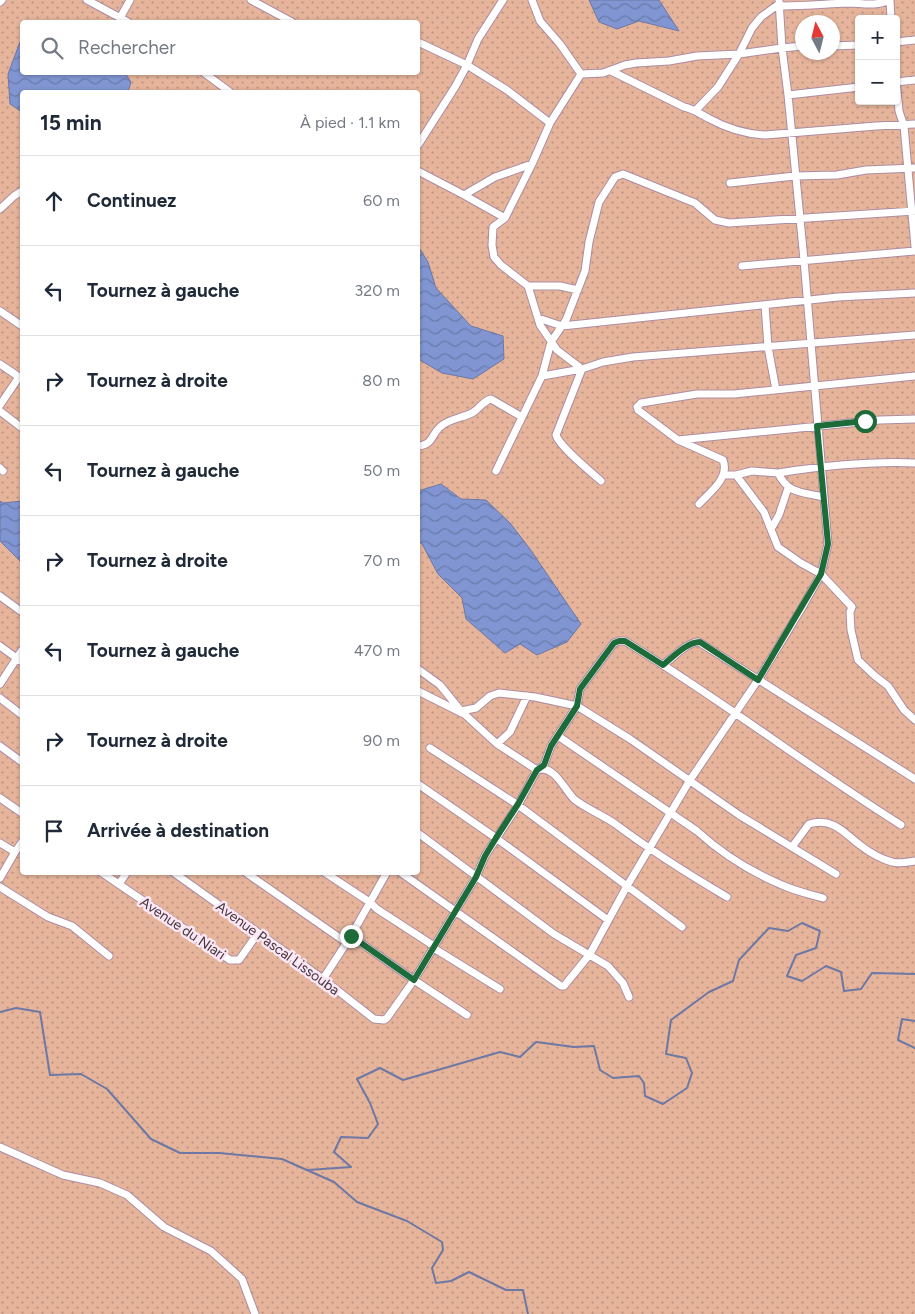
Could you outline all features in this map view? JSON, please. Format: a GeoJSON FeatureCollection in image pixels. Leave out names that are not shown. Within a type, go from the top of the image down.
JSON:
{"type":"FeatureCollection","features":[{"type":"Feature","properties":{"kind":"street"},"geometry":{"type":"LineString","coordinates":[[87,0],[124,20]]}},
{"type":"Feature","properties":{"kind":"street"},"geometry":{"type":"LineString","coordinates":[[120,18],[130,0]]}},
{"type":"Feature","properties":{"kind":"street"},"geometry":{"type":"LineString","coordinates":[[251,0],[288,20]]}},
{"type":"Feature","properties":{"kind":"street"},"geometry":{"type":"LineString","coordinates":[[420,142],[442,109],[467,65],[478,39],[503,0]]}},
{"type":"Feature","properties":{"kind":"street"},"geometry":{"type":"LineString","coordinates":[[532,0],[540,21],[560,44],[581,74],[592,75],[636,63],[680,60],[708,55],[739,54],[795,47]]}},
{"type":"Feature","properties":{"kind":"street"},"geometry":{"type":"LineString","coordinates":[[779,2],[783,6],[816,6],[846,3],[873,5],[889,0],[891,15]]}},
{"type":"Feature","properties":{"kind":"street"},"geometry":{"type":"LineString","coordinates":[[404,875],[561,986],[564,986],[590,954],[627,886],[690,780],[758,680],[821,574],[828,544],[804,260],[779,2]]}},
{"type":"Feature","properties":{"kind":"street"},"geometry":{"type":"LineString","coordinates":[[696,110],[718,87],[739,54],[752,28],[761,17],[779,2]]}},
{"type":"Feature","properties":{"kind":"street"},"geometry":{"type":"LineString","coordinates":[[900,42],[915,40]]}},
{"type":"Feature","properties":{"kind":"street"},"geometry":{"type":"LineString","coordinates":[[420,43],[467,65],[519,98],[550,123]]}},
{"type":"Feature","properties":{"kind":"street"},"geometry":{"type":"LineString","coordinates":[[840,46],[855,45]]}},
{"type":"Feature","properties":{"kind":"street"},"geometry":{"type":"LineString","coordinates":[[611,71],[696,110],[720,124],[750,134],[765,136],[915,124]]}},
{"type":"Feature","properties":{"kind":"street"},"geometry":{"type":"LineString","coordinates":[[581,74],[550,123],[505,218],[493,227],[492,245],[494,257],[500,265],[528,286],[540,326],[551,342],[557,350],[582,369]]}},
{"type":"Feature","properties":{"kind":"street"},"geometry":{"type":"LineString","coordinates":[[207,75],[227,90]]}},
{"type":"Feature","properties":{"kind":"street"},"geometry":{"type":"LineString","coordinates":[[900,81],[915,80]]}},
{"type":"Feature","properties":{"kind":"street"},"geometry":{"type":"LineString","coordinates":[[788,95],[855,87]]}},
{"type":"Feature","properties":{"kind":"street"},"geometry":{"type":"LineString","coordinates":[[742,266],[915,249],[912,168],[898,105]]}},
{"type":"Feature","properties":{"kind":"street"},"geometry":{"type":"LineString","coordinates":[[464,194],[495,177],[532,164]]}},
{"type":"Feature","properties":{"kind":"street"},"geometry":{"type":"LineString","coordinates":[[730,183],[795,176],[837,175],[866,170],[912,168]]}},
{"type":"Feature","properties":{"kind":"street"},"geometry":{"type":"LineString","coordinates":[[420,172],[464,194],[505,218]]}},
{"type":"Feature","properties":{"kind":"street"},"geometry":{"type":"LineString","coordinates":[[496,471],[542,376],[551,342],[562,326],[578,290],[585,271],[589,242],[599,202],[609,184],[618,174],[628,176],[695,203],[715,220],[721,222],[913,211]]}},
{"type":"Feature","properties":{"kind":"street"},"geometry":{"type":"LineString","coordinates":[[0,209],[20,192]]}},
{"type":"Feature","properties":{"kind":"street"},"geometry":{"type":"LineString","coordinates":[[528,286],[566,286],[578,290]]}},
{"type":"Feature","properties":{"kind":"street"},"geometry":{"type":"LineString","coordinates":[[538,318],[562,326],[862,295],[915,293]]}},
{"type":"Feature","properties":{"kind":"street"},"geometry":{"type":"LineString","coordinates":[[765,305],[768,347],[776,390]]}},
{"type":"Feature","properties":{"kind":"street"},"geometry":{"type":"LineString","coordinates":[[0,310],[20,325]]}},
{"type":"Feature","properties":{"kind":"street"},"geometry":{"type":"LineString","coordinates":[[542,376],[633,357],[915,335]]}},
{"type":"Feature","properties":{"kind":"street"},"geometry":{"type":"LineString","coordinates":[[0,364],[20,377]]}},
{"type":"Feature","properties":{"kind":"street"},"geometry":{"type":"LineString","coordinates":[[582,369],[556,436],[601,481]]}},
{"type":"Feature","properties":{"kind":"street"},"geometry":{"type":"LineString","coordinates":[[699,504],[724,475],[722,460],[678,440],[638,410],[638,405],[641,403],[660,398],[697,394],[734,394],[915,376]]}},
{"type":"Feature","properties":{"kind":"street"},"geometry":{"type":"LineString","coordinates":[[0,405],[20,379]]}},
{"type":"Feature","properties":{"kind":"street"},"geometry":{"type":"LineString","coordinates":[[420,446],[428,444],[443,424],[473,412],[491,398],[522,417]]}},
{"type":"Feature","properties":{"kind":"street"},"geometry":{"type":"LineString","coordinates":[[0,411],[20,426]]}},
{"type":"Feature","properties":{"kind":"street"},"geometry":{"type":"LineString","coordinates":[[678,440],[880,420],[915,419]]}},
{"type":"Feature","properties":{"kind":"street"},"geometry":{"type":"LineString","coordinates":[[724,475],[736,476],[752,471],[778,473],[821,466],[915,463]]}},
{"type":"Feature","properties":{"kind":"street"},"geometry":{"type":"LineString","coordinates":[[778,473],[788,488],[823,497]]}},
{"type":"Feature","properties":{"kind":"street"},"geometry":{"type":"LineString","coordinates":[[736,476],[764,512],[778,546],[800,563],[821,574],[852,607],[850,612],[850,630],[858,660],[888,686],[904,710],[915,720]]}},
{"type":"Feature","properties":{"kind":"street"},"geometry":{"type":"LineString","coordinates":[[771,529],[779,515],[788,488]]}},
{"type":"Feature","properties":{"kind":"street"},"geometry":{"type":"LineString","coordinates":[[0,596],[20,611]]}},
{"type":"Feature","properties":{"kind":"street"},"geometry":{"type":"LineString","coordinates":[[414,980],[537,770],[544,765],[551,746],[577,706],[580,689],[614,643],[619,641],[625,641],[736,712],[843,788],[901,825]]}},
{"type":"Feature","properties":{"kind":"street"},"geometry":{"type":"LineString","coordinates":[[663,665],[689,645],[700,642],[915,779]]}},
{"type":"Feature","properties":{"kind":"street"},"geometry":{"type":"LineString","coordinates":[[0,646],[20,660],[0,684]]}},
{"type":"Feature","properties":{"kind":"street"},"geometry":{"type":"LineString","coordinates":[[420,670],[440,685],[461,710],[497,744],[537,770],[547,770],[553,774],[574,798],[596,811],[636,840],[727,897]]}},
{"type":"Feature","properties":{"kind":"street"},"geometry":{"type":"LineString","coordinates":[[420,692],[468,716]]}},
{"type":"Feature","properties":{"kind":"street"},"geometry":{"type":"LineString","coordinates":[[461,710],[476,708],[498,693],[527,696],[577,706],[690,780],[739,815],[836,874]]}},
{"type":"Feature","properties":{"kind":"street"},"geometry":{"type":"LineString","coordinates":[[497,744],[510,732],[527,696]]}},
{"type":"Feature","properties":{"kind":"street"},"geometry":{"type":"LineString","coordinates":[[0,698],[20,713]]}},
{"type":"Feature","properties":{"kind":"street"},"geometry":{"type":"LineString","coordinates":[[558,736],[697,831],[714,846],[756,872],[782,885],[823,898]]}},
{"type":"Feature","properties":{"kind":"street"},"geometry":{"type":"LineString","coordinates":[[0,746],[20,761]]}},
{"type":"Feature","properties":{"kind":"street"},"geometry":{"type":"LineString","coordinates":[[430,748],[518,804],[682,927]]}},
{"type":"Feature","properties":{"kind":"street"},"geometry":{"type":"LineString","coordinates":[[420,785],[608,920]]}},
{"type":"Feature","properties":{"kind":"street"},"geometry":{"type":"LineString","coordinates":[[0,798],[20,812]]}},
{"type":"Feature","properties":{"kind":"street"},"geometry":{"type":"LineString","coordinates":[[792,847],[809,824],[822,822],[846,832],[860,846],[891,862],[915,861]]}},
{"type":"Feature","properties":{"kind":"street"},"geometry":{"type":"LineString","coordinates":[[420,834],[554,934],[590,954],[617,974],[629,997]]}},
{"type":"Feature","properties":{"kind":"street"},"geometry":{"type":"LineString","coordinates":[[0,843],[15,852]]}},
{"type":"Feature","properties":{"kind":"street"},"geometry":{"type":"LineString","coordinates":[[0,878],[20,845]]}},
{"type":"Feature","properties":{"kind":"street","name":"Avenue du Niari"},"geometry":{"type":"LineString","coordinates":[[106,875],[230,960],[238,960],[258,933]]}},
{"type":"Feature","properties":{"kind":"street"},"geometry":{"type":"LineString","coordinates":[[119,884],[125,875]]}},
{"type":"Feature","properties":{"kind":"street","name":"Avenue Pascal Lissouba"},"geometry":{"type":"LineString","coordinates":[[177,875],[323,979],[374,1019],[384,1020],[387,1018],[414,980]]}},
{"type":"Feature","properties":{"kind":"street"},"geometry":{"type":"LineString","coordinates":[[250,875],[467,1015]]}},
{"type":"Feature","properties":{"kind":"street"},"geometry":{"type":"LineString","coordinates":[[329,875],[371,903],[376,909],[434,946],[440,952],[500,989]]}},
{"type":"Feature","properties":{"kind":"street"},"geometry":{"type":"LineString","coordinates":[[323,979],[349,940],[385,875]]}},
{"type":"Feature","properties":{"kind":"street"},"geometry":{"type":"LineString","coordinates":[[0,887],[48,917],[72,926],[109,956]]}},
{"type":"Feature","properties":{"kind":"street"},"geometry":{"type":"LineString","coordinates":[[0,1147],[63,1175],[100,1183],[127,1195],[164,1227],[210,1251],[242,1280],[255,1314]]}},
{"type":"Feature","properties":{"kind":"shaded area"},"geometry":{"type":"Polygon","coordinates":[[[0,0],[915,0],[915,1314],[0,1314],[0,0]]]}},
{"type":"Feature","properties":{"kind":"water"},"geometry":{"type":"Polygon","coordinates":[[[589,0],[659,0],[679,31],[639,21],[617,29],[599,22],[589,0]]]}},
{"type":"Feature","properties":{"kind":"water"},"geometry":{"type":"Polygon","coordinates":[[[20,42],[20,75],[126,75],[131,82],[129,90],[20,90],[20,111],[10,104],[8,74],[20,42]]]}},
{"type":"Feature","properties":{"kind":"water"},"geometry":{"type":"Polygon","coordinates":[[[420,249],[428,262],[436,288],[471,326],[503,336],[504,359],[473,379],[442,373],[420,360],[420,249]]]}},
{"type":"Feature","properties":{"kind":"water"},"geometry":{"type":"Polygon","coordinates":[[[441,484],[461,499],[486,500],[510,523],[581,624],[567,642],[537,655],[520,644],[505,653],[466,619],[462,598],[438,574],[420,542],[420,490],[441,484]]]}},
{"type":"Feature","properties":{"kind":"water"},"geometry":{"type":"Polygon","coordinates":[[[0,501],[3,503],[20,501],[20,561],[0,541],[0,501]]]}},
{"type":"Feature","properties":{"kind":"waterway"},"geometry":{"type":"LineString","coordinates":[[308,1170],[351,1167],[334,1152],[341,1137],[368,1138],[378,1124],[370,1103],[357,1079],[380,1068],[403,1080],[500,1052],[520,1057],[536,1042],[574,1047],[594,1046],[600,1070],[613,1078],[639,1076],[644,1083],[645,1096],[663,1104],[687,1088],[692,1073],[686,1058],[666,1054],[671,1020],[709,992],[733,981],[739,960],[769,928],[788,931],[802,923],[820,931],[816,948],[796,955],[787,976],[802,981],[826,966],[841,972],[844,991],[861,989],[872,973],[915,974]]}},
{"type":"Feature","properties":{"kind":"waterway"},"geometry":{"type":"LineString","coordinates":[[0,1012],[16,1008],[40,1012],[50,1075],[81,1074],[107,1089],[151,1139],[180,1153],[219,1153],[282,1159],[334,1182],[357,1202],[407,1221],[442,1242],[443,1250],[432,1268],[436,1283],[451,1281],[469,1272],[506,1290],[523,1290],[528,1314]]}},
{"type":"Feature","properties":{"kind":"waterway"},"geometry":{"type":"LineString","coordinates":[[915,1021],[902,1019],[898,1040],[915,1048]]}},
{"type":"Feature","properties":{"kind":"route"},"geometry":{"type":"LineString","coordinates":[[351,936],[414,980],[537,770],[544,765],[551,746],[577,706],[580,689],[614,643],[625,641],[663,665],[689,645],[700,642],[758,680],[821,574],[828,544],[817,426],[865,421]]}}]}
